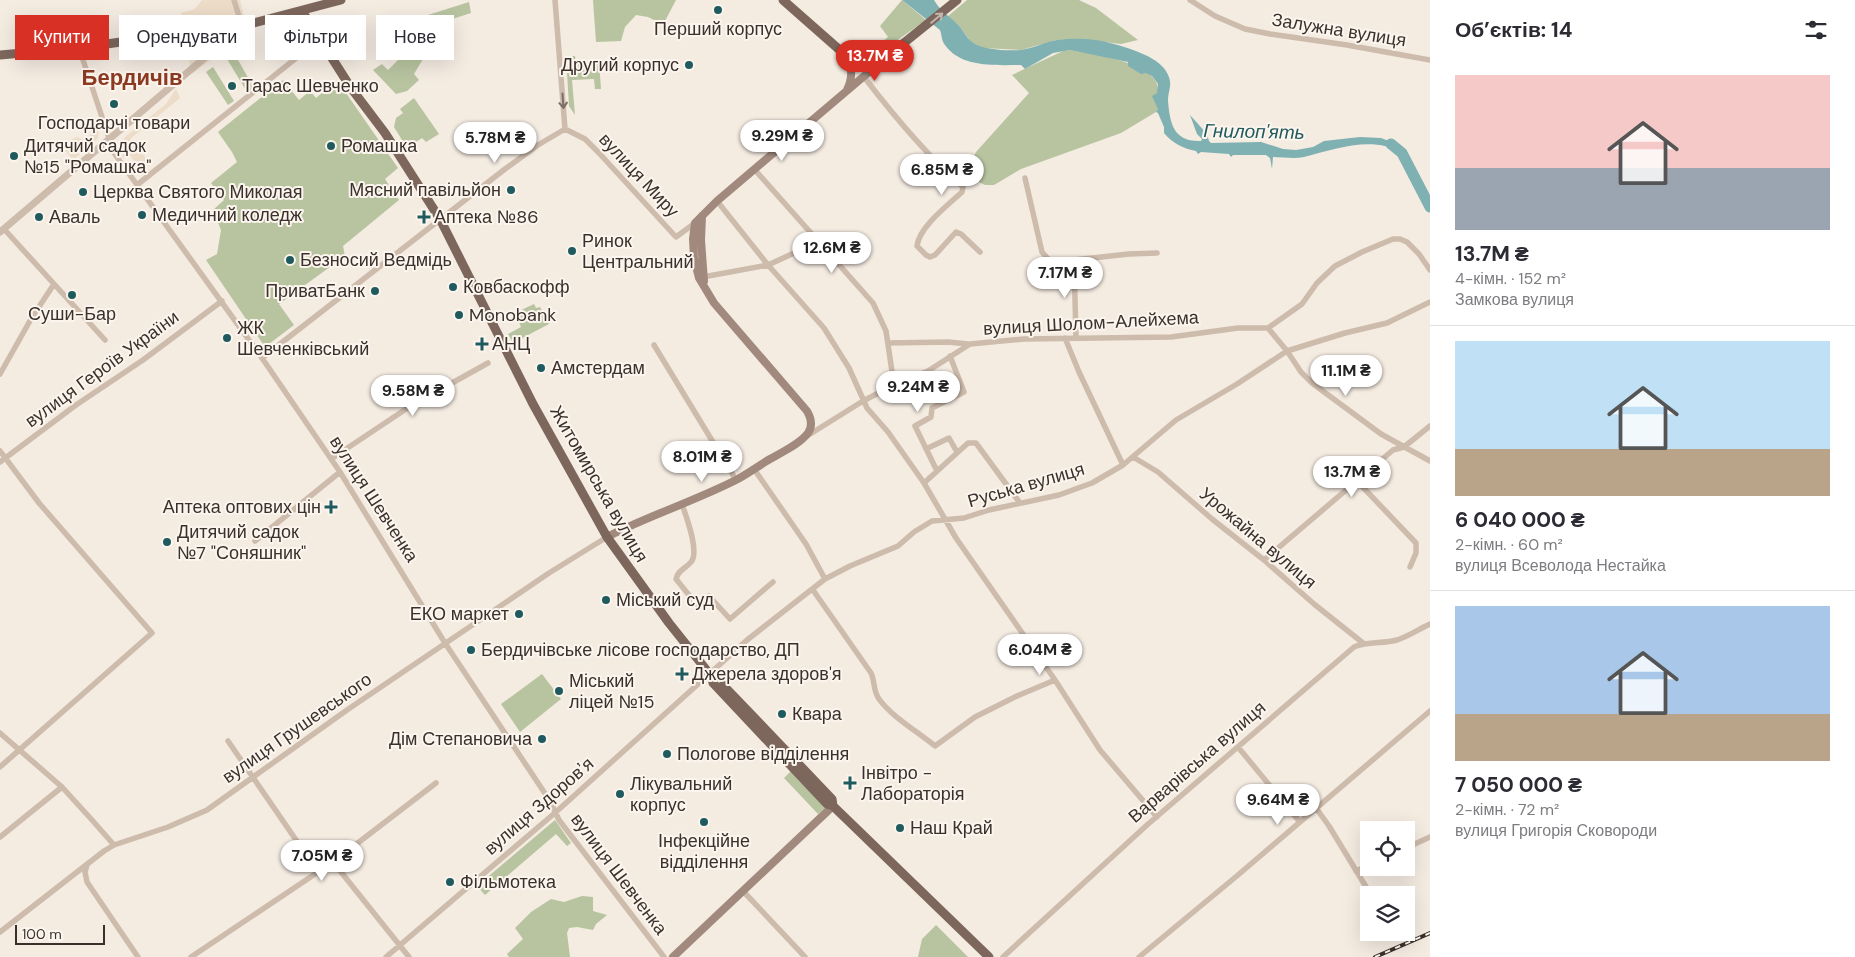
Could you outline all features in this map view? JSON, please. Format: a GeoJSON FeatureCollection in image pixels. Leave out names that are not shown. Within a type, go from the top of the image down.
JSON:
{"type":"FeatureCollection","features":[{"type":"Feature","properties":{"kind":"main road"},"geometry":{"type":"LineString","coordinates":[[255,23],[302,11],[324,2],[341,0]]}},
{"type":"Feature","properties":{"kind":"main road"},"geometry":{"type":"LineString","coordinates":[[783,0],[842,52],[850,64],[852,75],[846,92]]}},
{"type":"Feature","properties":{"kind":"main road"},"geometry":{"type":"LineString","coordinates":[[803,438],[810,428],[811,418],[807,411],[714,304],[699,278],[695,263],[693,239],[695,222],[717,201],[954,3]]}},
{"type":"Feature","properties":{"kind":"main road","name":"Житомирська вулиця"},"geometry":{"type":"LineString","coordinates":[[302,11],[305,15]]}},
{"type":"Feature","properties":{"kind":"main road"},"geometry":{"type":"LineString","coordinates":[[842,52],[863,59],[889,56]]}},
{"type":"Feature","properties":{"kind":"main road"},"geometry":{"type":"LineString","coordinates":[[0,55],[15,54]]}},
{"type":"Feature","properties":{"kind":"main road","name":"Житомирська вулиця"},"geometry":{"type":"LineString","coordinates":[[333,60],[389,140],[440,219],[533,404],[607,537],[669,623],[711,676],[713,683],[752,726],[827,804],[833,806],[989,957]]}},
{"type":"Feature","properties":{"kind":"main road"},"geometry":{"type":"LineString","coordinates":[[703,214],[701,240],[704,288]]}},
{"type":"Feature","properties":{"kind":"main road","name":"вулиця Шолом-Алейхема"},"geometry":{"type":"LineString","coordinates":[[607,537],[650,516],[736,480],[803,438]]}},
{"type":"Feature","properties":{"kind":"main road"},"geometry":{"type":"LineString","coordinates":[[673,957],[833,806]]}},
{"type":"Feature","properties":{"kind":"street"},"geometry":{"type":"LineString","coordinates":[[234,0],[239,15]]}},
{"type":"Feature","properties":{"kind":"street"},"geometry":{"type":"LineString","coordinates":[[262,358],[538,145],[565,130],[555,0]]}},
{"type":"Feature","properties":{"kind":"street","name":"Залужна вулиця"},"geometry":{"type":"LineString","coordinates":[[1190,0],[1215,16],[1246,29],[1430,60]]}},
{"type":"Feature","properties":{"kind":"street","name":"вулиця Шевченка"},"geometry":{"type":"LineString","coordinates":[[83,60],[108,140],[114,153],[222,301],[331,458],[379,533],[445,643],[550,801],[559,820],[664,957]]}},
{"type":"Feature","properties":{"kind":"street"},"geometry":{"type":"LineString","coordinates":[[105,340],[2,231],[202,60]]}},
{"type":"Feature","properties":{"kind":"street"},"geometry":{"type":"LineString","coordinates":[[137,185],[294,60]]}},
{"type":"Feature","properties":{"kind":"street"},"geometry":{"type":"LineString","coordinates":[[864,77],[909,132],[950,176],[963,187],[962,192],[935,218],[920,237],[917,246],[930,257],[935,255],[956,232],[961,234],[980,252]]}},
{"type":"Feature","properties":{"kind":"street","name":"вулиця Миру"},"geometry":{"type":"LineString","coordinates":[[565,130],[585,140],[599,153],[676,238],[695,222]]}},
{"type":"Feature","properties":{"kind":"street"},"geometry":{"type":"LineString","coordinates":[[755,170],[873,303],[886,331],[894,385]]}},
{"type":"Feature","properties":{"kind":"street"},"geometry":{"type":"LineString","coordinates":[[1025,178],[1042,252],[1055,262],[1129,254],[1158,253]]}},
{"type":"Feature","properties":{"kind":"street"},"geometry":{"type":"LineString","coordinates":[[717,201],[768,265],[824,328],[849,368],[866,408],[888,432],[924,483],[960,544],[1055,680],[1100,750],[1157,817]]}},
{"type":"Feature","properties":{"kind":"street"},"geometry":{"type":"LineString","coordinates":[[1430,270],[1419,254],[1406,242],[1400,239],[1386,240],[1335,266],[1317,283],[1302,304],[1268,328],[1301,372],[1312,383],[1359,420],[1430,461]]}},
{"type":"Feature","properties":{"kind":"street"},"geometry":{"type":"LineString","coordinates":[[703,277],[768,265],[818,242]]}},
{"type":"Feature","properties":{"kind":"street"},"geometry":{"type":"LineString","coordinates":[[1074,260],[1076,338]]}},
{"type":"Feature","properties":{"kind":"street"},"geometry":{"type":"LineString","coordinates":[[0,374],[31,319],[54,284]]}},
{"type":"Feature","properties":{"kind":"street","name":"вулиця Героїв України"},"geometry":{"type":"LineString","coordinates":[[2,460],[222,301]]}},
{"type":"Feature","properties":{"kind":"street","name":"Руська вулиця"},"geometry":{"type":"LineString","coordinates":[[711,676],[747,640],[825,579],[850,566],[898,546],[914,532],[932,521],[964,518],[989,510],[1059,495],[1092,484],[1123,465],[1176,420],[1237,384],[1287,351],[1387,323],[1430,302]]}},
{"type":"Feature","properties":{"kind":"street","name":"вулиця Шолом-Алейхема"},"geometry":{"type":"LineString","coordinates":[[803,438],[863,401],[894,385],[928,371],[970,344],[984,341],[1065,338],[1171,337],[1238,328],[1268,328]]}},
{"type":"Feature","properties":{"kind":"street"},"geometry":{"type":"LineString","coordinates":[[1065,338],[1123,465]]}},
{"type":"Feature","properties":{"kind":"street"},"geometry":{"type":"LineString","coordinates":[[888,343],[948,342],[970,344]]}},
{"type":"Feature","properties":{"kind":"street"},"geometry":{"type":"LineString","coordinates":[[654,345],[736,480]]}},
{"type":"Feature","properties":{"kind":"street"},"geometry":{"type":"LineString","coordinates":[[937,470],[915,426],[931,417],[932,408],[964,392],[950,356]]}},
{"type":"Feature","properties":{"kind":"street"},"geometry":{"type":"LineString","coordinates":[[331,458],[409,407],[488,363]]}},
{"type":"Feature","properties":{"kind":"street"},"geometry":{"type":"LineString","coordinates":[[1264,560],[1393,450],[1404,447],[1430,426]]}},
{"type":"Feature","properties":{"kind":"street"},"geometry":{"type":"LineString","coordinates":[[926,449],[949,438],[958,452]]}},
{"type":"Feature","properties":{"kind":"street"},"geometry":{"type":"LineString","coordinates":[[924,483],[968,443],[976,442],[1020,503]]}},
{"type":"Feature","properties":{"kind":"street"},"geometry":{"type":"LineString","coordinates":[[0,451],[2,460],[152,633],[0,766]]}},
{"type":"Feature","properties":{"kind":"street","name":"Урожайна вулиця"},"geometry":{"type":"LineString","coordinates":[[1133,457],[1158,472],[1314,604],[1364,643]]}},
{"type":"Feature","properties":{"kind":"street"},"geometry":{"type":"LineString","coordinates":[[754,469],[806,544],[825,579]]}},
{"type":"Feature","properties":{"kind":"street"},"geometry":{"type":"LineString","coordinates":[[255,541],[340,472]]}},
{"type":"Feature","properties":{"kind":"street"},"geometry":{"type":"LineString","coordinates":[[1357,481],[1416,543],[1416,553],[1410,567]]}},
{"type":"Feature","properties":{"kind":"street"},"geometry":{"type":"LineString","coordinates":[[682,504],[694,551],[692,560],[678,572],[676,579],[697,604],[709,596],[730,619],[773,582]]}},
{"type":"Feature","properties":{"kind":"street","name":"вулиця Грушевського"},"geometry":{"type":"LineString","coordinates":[[0,932],[114,845],[168,827],[207,810],[445,643],[549,573],[607,537]]}},
{"type":"Feature","properties":{"kind":"street"},"geometry":{"type":"LineString","coordinates":[[812,590],[871,673],[875,681],[875,690],[878,698],[887,708],[935,746],[975,717],[1055,680]]}},
{"type":"Feature","properties":{"kind":"street","name":"Варварівська вулиця"},"geometry":{"type":"LineString","coordinates":[[1003,957],[1157,817],[1354,647],[1364,643],[1396,640],[1430,624]]}},
{"type":"Feature","properties":{"kind":"street","name":"вулиця Здоровʼя"},"geometry":{"type":"LineString","coordinates":[[386,957],[556,812],[711,676]]}},
{"type":"Feature","properties":{"kind":"street"},"geometry":{"type":"LineString","coordinates":[[1139,957],[1430,711]]}},
{"type":"Feature","properties":{"kind":"street"},"geometry":{"type":"LineString","coordinates":[[0,733],[62,787],[114,845]]}},
{"type":"Feature","properties":{"kind":"street"},"geometry":{"type":"LineString","coordinates":[[228,741],[318,872]]}},
{"type":"Feature","properties":{"kind":"street"},"geometry":{"type":"LineString","coordinates":[[1238,747],[1299,821]]}},
{"type":"Feature","properties":{"kind":"street"},"geometry":{"type":"LineString","coordinates":[[191,957],[333,862],[436,783]]}},
{"type":"Feature","properties":{"kind":"street"},"geometry":{"type":"LineString","coordinates":[[0,837],[62,787]]}},
{"type":"Feature","properties":{"kind":"street"},"geometry":{"type":"LineString","coordinates":[[1316,808],[1365,886]]}},
{"type":"Feature","properties":{"kind":"street"},"geometry":{"type":"LineString","coordinates":[[1415,844],[1430,837]]}},
{"type":"Feature","properties":{"kind":"street"},"geometry":{"type":"LineString","coordinates":[[333,862],[409,957]]}},
{"type":"Feature","properties":{"kind":"street"},"geometry":{"type":"LineString","coordinates":[[87,865],[85,872],[87,882],[138,957]]}},
{"type":"Feature","properties":{"kind":"street"},"geometry":{"type":"LineString","coordinates":[[1356,871],[1360,869]]}},
{"type":"Feature","properties":{"kind":"street"},"geometry":{"type":"LineString","coordinates":[[743,891],[805,957]]}},
{"type":"Feature","properties":{"kind":"green space"},"geometry":{"type":"Polygon","coordinates":[[[593,0],[676,0],[665,21],[660,23],[648,17],[636,15],[625,27],[621,41],[596,42],[593,0]]]}},
{"type":"Feature","properties":{"kind":"green space"},"geometry":{"type":"Polygon","coordinates":[[[902,0],[926,20],[882,51],[877,46],[888,37],[880,26],[902,0]]]}},
{"type":"Feature","properties":{"kind":"green space"},"geometry":{"type":"Polygon","coordinates":[[[967,0],[1079,0],[1096,8],[1138,40],[1121,44],[1079,39],[1056,40],[1021,50],[982,48],[972,43],[959,26],[947,17],[967,0]]]}},
{"type":"Feature","properties":{"kind":"green space"},"geometry":{"type":"Polygon","coordinates":[[[469,2],[471,13],[454,18],[454,15],[428,15],[469,2]]]}},
{"type":"Feature","properties":{"kind":"green space"},"geometry":{"type":"Polygon","coordinates":[[[1070,50],[1104,56],[1130,64],[1150,75],[1158,88],[1158,109],[1156,112],[1121,133],[1021,169],[994,185],[985,185],[977,181],[971,175],[969,166],[976,152],[1029,93],[1012,75],[1063,51],[1070,50]]]}},
{"type":"Feature","properties":{"kind":"green space"},"geometry":{"type":"Polygon","coordinates":[[[566,56],[575,56],[576,64],[599,62],[601,89],[595,89],[594,79],[572,80],[575,115],[569,106],[566,56]]]}},
{"type":"Feature","properties":{"kind":"green space"},"geometry":{"type":"Polygon","coordinates":[[[228,60],[238,60],[254,88],[247,92],[228,60]]]}},
{"type":"Feature","properties":{"kind":"green space"},"geometry":{"type":"Polygon","coordinates":[[[398,60],[422,60],[414,74],[419,80],[407,91],[396,94],[373,70],[382,64],[388,70],[398,60]]]}},
{"type":"Feature","properties":{"kind":"green space"},"geometry":{"type":"Polygon","coordinates":[[[213,67],[234,101],[228,105],[206,72],[213,67]]]}},
{"type":"Feature","properties":{"kind":"green space"},"geometry":{"type":"Polygon","coordinates":[[[283,80],[299,100],[310,91],[316,98],[337,80],[398,168],[385,179],[399,200],[343,246],[345,256],[279,304],[294,325],[265,347],[206,260],[217,254],[221,230],[213,210],[224,200],[211,183],[237,162],[218,132],[283,80]]]}},
{"type":"Feature","properties":{"kind":"green space"},"geometry":{"type":"Polygon","coordinates":[[[414,98],[439,134],[426,142],[422,138],[407,148],[394,127],[396,118],[403,113],[400,109],[414,98]]]}},
{"type":"Feature","properties":{"kind":"green space"},"geometry":{"type":"Polygon","coordinates":[[[534,304],[536,308],[540,307],[549,324],[513,343],[508,334],[521,327],[515,313],[534,304]]]}},
{"type":"Feature","properties":{"kind":"green space"},"geometry":{"type":"Polygon","coordinates":[[[542,674],[561,699],[520,732],[501,704],[542,674]]]}},
{"type":"Feature","properties":{"kind":"green space"},"geometry":{"type":"Polygon","coordinates":[[[791,771],[826,807],[818,814],[784,778],[791,771]]]}},
{"type":"Feature","properties":{"kind":"green space"},"geometry":{"type":"Polygon","coordinates":[[[555,820],[571,843],[567,846],[556,834],[485,895],[477,886],[555,820]]]}},
{"type":"Feature","properties":{"kind":"green space"},"geometry":{"type":"Polygon","coordinates":[[[582,896],[593,897],[593,911],[607,915],[596,924],[593,930],[577,927],[569,928],[567,933],[570,957],[509,957],[507,954],[523,939],[515,928],[531,912],[551,899],[564,902],[582,896]]]}},
{"type":"Feature","properties":{"kind":"green space"},"geometry":{"type":"Polygon","coordinates":[[[936,925],[968,957],[918,957],[922,939],[936,925]]]}},
{"type":"Feature","properties":{"kind":"shaded area"},"geometry":{"type":"Polygon","coordinates":[[[202,0],[240,0],[244,15],[182,15],[181,13],[195,9],[202,0]]]}},
{"type":"Feature","properties":{"kind":"shaded area"},"geometry":{"type":"Polygon","coordinates":[[[189,60],[211,60],[193,73],[189,60]]]}},
{"type":"Feature","properties":{"kind":"shaded area"},"geometry":{"type":"Polygon","coordinates":[[[176,89],[180,98],[130,139],[149,162],[140,169],[129,154],[123,158],[120,148],[125,137],[166,104],[176,89]]]}},
{"type":"Feature","properties":{"kind":"shaded area"},"geometry":{"type":"Polygon","coordinates":[[[98,121],[98,138],[73,160],[61,145],[77,137],[83,140],[92,134],[96,127],[94,123],[98,121]]]}},
{"type":"Feature","properties":{"kind":"water"},"geometry":{"type":"Polygon","coordinates":[[[902,0],[934,0],[970,40],[982,47],[1020,50],[1057,40],[1083,39],[1117,45],[1149,57],[1166,71],[1170,83],[1168,101],[1170,117],[1175,130],[1184,138],[1201,141],[1202,139],[1197,134],[1190,115],[1207,134],[1211,143],[1261,142],[1283,149],[1296,150],[1313,147],[1324,141],[1360,137],[1381,138],[1394,143],[1402,153],[1379,145],[1354,145],[1300,158],[1273,157],[1272,169],[1270,158],[1266,155],[1233,155],[1231,157],[1229,154],[1201,152],[1198,154],[1196,151],[1174,143],[1167,137],[1156,112],[1158,109],[1152,96],[1157,93],[1158,84],[1152,76],[1146,73],[1141,74],[1128,66],[1128,62],[1070,50],[1053,53],[1025,69],[1021,65],[990,65],[969,61],[960,58],[952,52],[944,43],[940,30],[902,0]]]}},
{"type":"Feature","properties":{"kind":"waterway","name":"Гнилоп'ять"},"geometry":{"type":"LineString","coordinates":[[1391,144],[1402,153],[1430,207]]}},
{"type":"Feature","properties":{"kind":"railway"},"geometry":{"type":"LineString","coordinates":[[1375,957],[1430,933]]}},
{"type":"Feature","properties":{"kind":"place","name":"Перший корпус"},"geometry":{"type":"Point","coordinates":[718,10]}},
{"type":"Feature","properties":{"kind":"place","name":"Другий корпус"},"geometry":{"type":"Point","coordinates":[689,65]}},
{"type":"Feature","properties":{"kind":"place","name":"Тарас Шевченко"},"geometry":{"type":"Point","coordinates":[232,86]}},
{"type":"Feature","properties":{"kind":"place","name":"Господарчі товари"},"geometry":{"type":"Point","coordinates":[114,104]}},
{"type":"Feature","properties":{"kind":"place","name":"Ромашка"},"geometry":{"type":"Point","coordinates":[331,146]}},
{"type":"Feature","properties":{"kind":"place","name":"Дитячий садок №15 \"Ромашка\""},"geometry":{"type":"Point","coordinates":[14,156]}},
{"type":"Feature","properties":{"kind":"place","name":"Мясний павільйон"},"geometry":{"type":"Point","coordinates":[511,190]}},
{"type":"Feature","properties":{"kind":"place","name":"Церква Святого Миколая"},"geometry":{"type":"Point","coordinates":[83,192]}},
{"type":"Feature","properties":{"kind":"place","name":"Медичний коледж"},"geometry":{"type":"Point","coordinates":[142,215]}},
{"type":"Feature","properties":{"kind":"place","name":"Аваль"},"geometry":{"type":"Point","coordinates":[39,217]}},
{"type":"Feature","properties":{"kind":"place","name":"Аптека №86"},"geometry":{"type":"Point","coordinates":[424,217]}},
{"type":"Feature","properties":{"kind":"place","name":"Ринок Центральний"},"geometry":{"type":"Point","coordinates":[572,251]}},
{"type":"Feature","properties":{"kind":"place","name":"Безносий Ведмідь"},"geometry":{"type":"Point","coordinates":[290,260]}},
{"type":"Feature","properties":{"kind":"place","name":"Ковбаскофф"},"geometry":{"type":"Point","coordinates":[453,287]}},
{"type":"Feature","properties":{"kind":"place","name":"ПриватБанк"},"geometry":{"type":"Point","coordinates":[375,291]}},
{"type":"Feature","properties":{"kind":"place","name":"Суши-Бар"},"geometry":{"type":"Point","coordinates":[72,295]}},
{"type":"Feature","properties":{"kind":"place","name":"Monobank"},"geometry":{"type":"Point","coordinates":[459,315]}},
{"type":"Feature","properties":{"kind":"place","name":"ЖК Шевченківський"},"geometry":{"type":"Point","coordinates":[227,338]}},
{"type":"Feature","properties":{"kind":"place","name":"АНЦ"},"geometry":{"type":"Point","coordinates":[482,344]}},
{"type":"Feature","properties":{"kind":"place","name":"Амстердам"},"geometry":{"type":"Point","coordinates":[541,368]}},
{"type":"Feature","properties":{"kind":"place","name":"Аптека оптових цін"},"geometry":{"type":"Point","coordinates":[331,507]}},
{"type":"Feature","properties":{"kind":"place","name":"Дитячий садок №7 \"Соняшник\""},"geometry":{"type":"Point","coordinates":[167,542]}},
{"type":"Feature","properties":{"kind":"place","name":"Міський суд"},"geometry":{"type":"Point","coordinates":[606,600]}},
{"type":"Feature","properties":{"kind":"place","name":"ЕКО маркет"},"geometry":{"type":"Point","coordinates":[519,614]}},
{"type":"Feature","properties":{"kind":"place","name":"Бердичівське лісове господарство, ДП"},"geometry":{"type":"Point","coordinates":[471,650]}},
{"type":"Feature","properties":{"kind":"place","name":"Джерела здоров'я"},"geometry":{"type":"Point","coordinates":[682,674]}},
{"type":"Feature","properties":{"kind":"place","name":"Міський ліцей №15"},"geometry":{"type":"Point","coordinates":[559,691]}},
{"type":"Feature","properties":{"kind":"place","name":"Квара"},"geometry":{"type":"Point","coordinates":[782,714]}},
{"type":"Feature","properties":{"kind":"place","name":"Дім Степановича"},"geometry":{"type":"Point","coordinates":[542,739]}},
{"type":"Feature","properties":{"kind":"place","name":"Пологове відділення"},"geometry":{"type":"Point","coordinates":[667,754]}},
{"type":"Feature","properties":{"kind":"place","name":"Інвітро - Лабораторія"},"geometry":{"type":"Point","coordinates":[850,783]}},
{"type":"Feature","properties":{"kind":"place","name":"Лікувальний корпус"},"geometry":{"type":"Point","coordinates":[620,794]}},
{"type":"Feature","properties":{"kind":"place","name":"Інфекційне відділення"},"geometry":{"type":"Point","coordinates":[704,822]}},
{"type":"Feature","properties":{"kind":"place","name":"Наш Край"},"geometry":{"type":"Point","coordinates":[900,828]}},
{"type":"Feature","properties":{"kind":"place","name":"Фільмотека"},"geometry":{"type":"Point","coordinates":[450,882]}},
{"type":"Feature","properties":{"kind":"district","name":"Бердичів"},"geometry":{"type":"Point","coordinates":[132,77]}}]}
